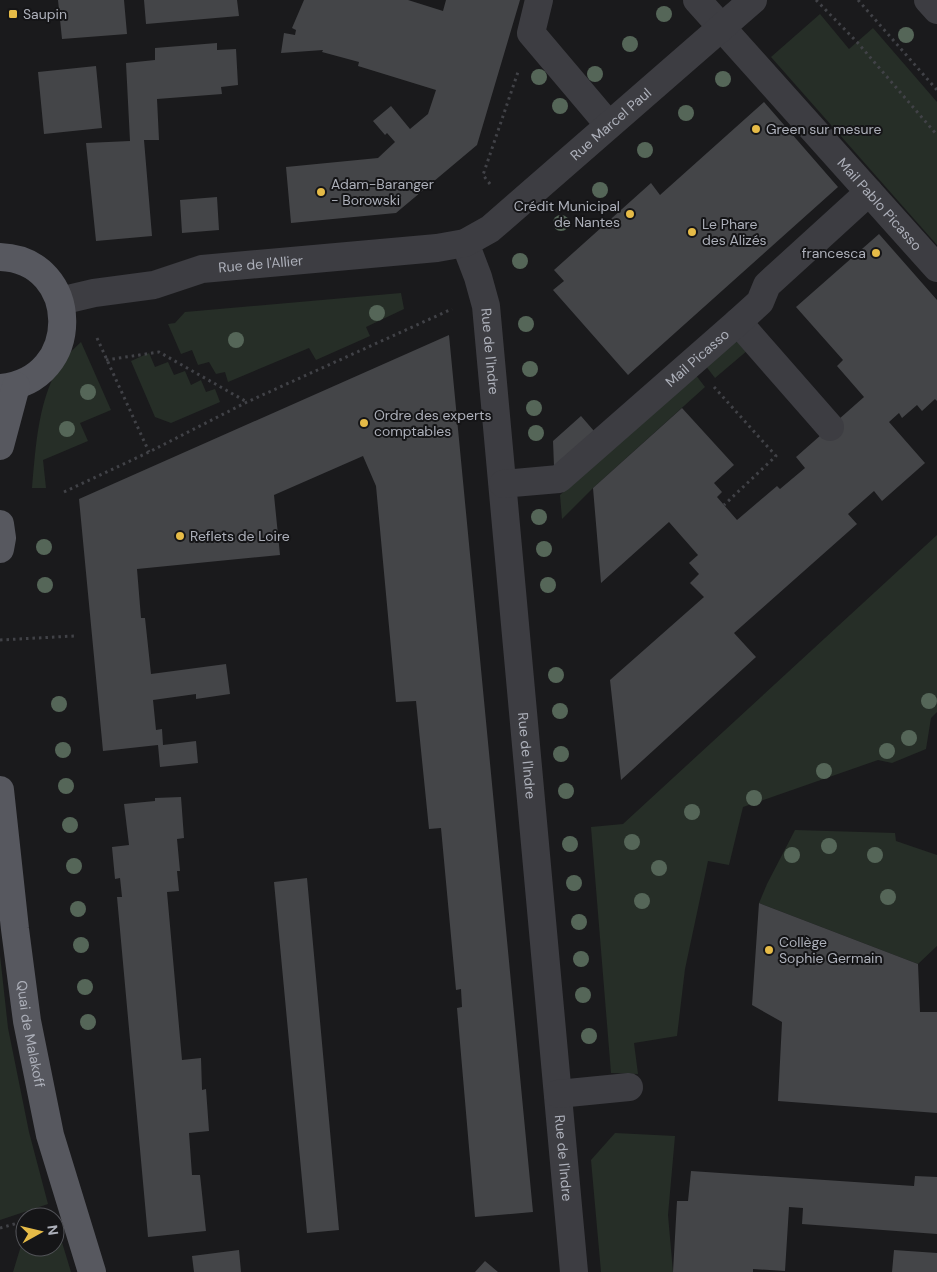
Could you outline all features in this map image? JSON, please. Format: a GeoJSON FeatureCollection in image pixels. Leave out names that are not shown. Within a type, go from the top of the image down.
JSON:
{"type":"FeatureCollection","features":[{"type":"Feature","properties":{"kind":"main road"},"geometry":{"type":"LineString","coordinates":[[0,257],[26,263],[41,273],[52,286],[60,301],[63,325],[58,348],[46,367],[37,375],[8,387],[0,446]]}},
{"type":"Feature","properties":{"kind":"main road"},"geometry":{"type":"LineString","coordinates":[[0,524],[2,538],[0,549]]}},
{"type":"Feature","properties":{"kind":"main road","name":"Quai de Malakoff"},"geometry":{"type":"LineString","coordinates":[[0,790],[27,1021],[50,1135],[92,1272]]}},
{"type":"Feature","properties":{"kind":"street"},"geometry":{"type":"LineString","coordinates":[[539,0],[531,33],[608,124]]}},
{"type":"Feature","properties":{"kind":"street","name":"Mail Pablo Picasso"},"geometry":{"type":"LineString","coordinates":[[697,0],[937,268]]}},
{"type":"Feature","properties":{"kind":"street","name":"Rue Marcel Paul"},"geometry":{"type":"LineString","coordinates":[[465,243],[490,229],[608,124],[753,0]]}},
{"type":"Feature","properties":{"kind":"street"},"geometry":{"type":"LineString","coordinates":[[928,0],[937,10]]}},
{"type":"Feature","properties":{"kind":"street","name":"Mail Picasso"},"geometry":{"type":"LineString","coordinates":[[503,484],[559,479],[760,302],[767,285],[870,192]]}},
{"type":"Feature","properties":{"kind":"street","name":"Rue de l'Allier"},"geometry":{"type":"LineString","coordinates":[[60,301],[94,293],[154,285],[202,269],[437,248],[465,243]]}},
{"type":"Feature","properties":{"kind":"street","name":"Rue de l'Indre"},"geometry":{"type":"LineString","coordinates":[[465,243],[478,277],[486,306],[574,1272]]}},
{"type":"Feature","properties":{"kind":"street"},"geometry":{"type":"LineString","coordinates":[[738,322],[830,427]]}},
{"type":"Feature","properties":{"kind":"street"},"geometry":{"type":"LineString","coordinates":[[558,1094],[629,1087]]}},
{"type":"Feature","properties":{"kind":"path"},"geometry":{"type":"LineString","coordinates":[[816,0],[857,42],[937,135]]}},
{"type":"Feature","properties":{"kind":"path"},"geometry":{"type":"LineString","coordinates":[[858,0],[937,90]]}},
{"type":"Feature","properties":{"kind":"path"},"geometry":{"type":"LineString","coordinates":[[511,211],[482,175],[531,33]]}},
{"type":"Feature","properties":{"kind":"path"},"geometry":{"type":"LineString","coordinates":[[64,492],[150,452],[247,402],[454,308]]}},
{"type":"Feature","properties":{"kind":"path"},"geometry":{"type":"LineString","coordinates":[[97,338],[150,452]]}},
{"type":"Feature","properties":{"kind":"path"},"geometry":{"type":"LineString","coordinates":[[106,360],[160,352],[247,402]]}},
{"type":"Feature","properties":{"kind":"path"},"geometry":{"type":"LineString","coordinates":[[692,362],[776,456],[724,505]]}},
{"type":"Feature","properties":{"kind":"path"},"geometry":{"type":"LineString","coordinates":[[0,640],[74,636]]}},
{"type":"Feature","properties":{"kind":"path"},"geometry":{"type":"LineString","coordinates":[[0,1228],[15,1224]]}},
{"type":"Feature","properties":{"kind":"shaded area"},"geometry":{"type":"Polygon","coordinates":[[[820,14],[849,49],[873,28],[937,102],[937,245],[771,57],[820,14]]]}},
{"type":"Feature","properties":{"kind":"shaded area"},"geometry":{"type":"Polygon","coordinates":[[[401,293],[404,309],[366,327],[370,336],[316,360],[309,348],[228,382],[225,372],[216,374],[209,362],[198,365],[192,350],[181,354],[168,324],[175,323],[185,312],[401,293]]]}},
{"type":"Feature","properties":{"kind":"shaded area"},"geometry":{"type":"Polygon","coordinates":[[[737,338],[748,350],[715,378],[705,365],[737,338]]]}},
{"type":"Feature","properties":{"kind":"shaded area"},"geometry":{"type":"Polygon","coordinates":[[[81,342],[111,410],[80,423],[88,441],[43,460],[46,488],[32,488],[40,421],[49,388],[55,373],[64,359],[81,342]]]}},
{"type":"Feature","properties":{"kind":"shaded area"},"geometry":{"type":"Polygon","coordinates":[[[149,353],[155,367],[168,362],[174,375],[185,371],[191,385],[201,380],[206,392],[215,389],[220,402],[171,423],[155,417],[131,361],[149,353]]]}},
{"type":"Feature","properties":{"kind":"shaded area"},"geometry":{"type":"Polygon","coordinates":[[[695,374],[705,387],[593,488],[562,519],[560,495],[695,374]]]}},
{"type":"Feature","properties":{"kind":"shaded area"},"geometry":{"type":"Polygon","coordinates":[[[937,535],[937,712],[931,718],[926,749],[892,763],[878,760],[743,807],[729,865],[708,861],[685,969],[677,1036],[634,1043],[638,1074],[611,1073],[591,827],[623,824],[937,535]]]}},
{"type":"Feature","properties":{"kind":"shaded area"},"geometry":{"type":"Polygon","coordinates":[[[795,830],[895,833],[896,841],[937,855],[937,946],[918,964],[759,903],[795,830]]]}},
{"type":"Feature","properties":{"kind":"shaded area"},"geometry":{"type":"Polygon","coordinates":[[[0,955],[8,1028],[29,1132],[48,1204],[39,1207],[15,1207],[15,1215],[0,1220],[0,955]]]}},
{"type":"Feature","properties":{"kind":"shaded area"},"geometry":{"type":"Polygon","coordinates":[[[615,1133],[675,1136],[668,1215],[673,1272],[601,1272],[591,1160],[615,1133]]]}},
{"type":"Feature","properties":{"kind":"shaded area"},"geometry":{"type":"Polygon","coordinates":[[[65,1252],[71,1272],[13,1272],[18,1257],[65,1257],[65,1252]]]}},
{"type":"Feature","properties":{"kind":"building"},"geometry":{"type":"Polygon","coordinates":[[[58,0],[124,0],[127,34],[62,39],[58,0]]]}},
{"type":"Feature","properties":{"kind":"building"},"geometry":{"type":"Polygon","coordinates":[[[144,0],[237,0],[239,16],[146,24],[144,0]]]}},
{"type":"Feature","properties":{"kind":"building"},"geometry":{"type":"Polygon","coordinates":[[[304,0],[408,0],[443,11],[446,0],[520,0],[477,145],[396,213],[291,223],[286,167],[378,158],[395,142],[387,133],[385,135],[373,121],[391,106],[410,129],[428,114],[436,90],[358,66],[359,62],[322,52],[323,50],[281,53],[284,33],[295,35],[296,30],[292,28],[304,0]]]}},
{"type":"Feature","properties":{"kind":"building"},"geometry":{"type":"Polygon","coordinates":[[[217,43],[217,50],[236,49],[238,85],[221,87],[222,94],[157,99],[159,140],[144,140],[152,236],[96,241],[86,143],[130,141],[126,63],[155,60],[155,48],[217,43]]]}},
{"type":"Feature","properties":{"kind":"building"},"geometry":{"type":"Polygon","coordinates":[[[96,66],[102,128],[44,134],[38,72],[96,66]]]}},
{"type":"Feature","properties":{"kind":"building","name":"Le Phare des Alizés"},"geometry":{"type":"Polygon","coordinates":[[[764,102],[838,187],[628,375],[553,290],[564,281],[554,270],[651,183],[660,195],[764,102]]]}},
{"type":"Feature","properties":{"kind":"building"},"geometry":{"type":"Polygon","coordinates":[[[217,197],[219,230],[182,233],[180,200],[217,197]]]}},
{"type":"Feature","properties":{"kind":"building"},"geometry":{"type":"Polygon","coordinates":[[[879,234],[937,300],[937,401],[935,399],[922,411],[917,405],[902,418],[899,413],[889,422],[925,463],[882,501],[874,491],[848,514],[857,524],[734,633],[756,657],[621,780],[610,680],[704,597],[690,583],[699,574],[689,563],[698,555],[669,522],[601,583],[593,488],[682,408],[734,465],[714,483],[722,492],[717,497],[737,520],[777,486],[780,489],[805,468],[796,457],[864,397],[837,366],[843,360],[796,307],[879,234]]]}},
{"type":"Feature","properties":{"kind":"building"},"geometry":{"type":"Polygon","coordinates":[[[449,335],[533,1212],[475,1217],[457,1008],[462,1007],[461,989],[456,990],[441,828],[429,829],[416,701],[396,702],[376,486],[363,456],[274,495],[280,555],[137,569],[141,618],[145,618],[151,674],[226,664],[230,694],[196,699],[196,694],[153,700],[156,730],[162,729],[163,745],[196,741],[198,763],[160,767],[158,745],[103,751],[79,499],[449,335]]]}},
{"type":"Feature","properties":{"kind":"building"},"geometry":{"type":"Polygon","coordinates":[[[581,416],[594,431],[554,466],[553,441],[581,416]]]}},
{"type":"Feature","properties":{"kind":"building"},"geometry":{"type":"Polygon","coordinates":[[[181,797],[184,838],[177,839],[180,871],[177,871],[179,891],[167,892],[182,1060],[201,1058],[202,1090],[206,1089],[209,1131],[189,1133],[192,1175],[200,1175],[206,1231],[148,1237],[117,897],[122,897],[120,878],[115,879],[112,847],[129,845],[124,804],[155,801],[155,798],[181,797]]]}},
{"type":"Feature","properties":{"kind":"building"},"geometry":{"type":"Polygon","coordinates":[[[307,878],[339,1230],[307,1233],[274,882],[307,878]]]}},
{"type":"Feature","properties":{"kind":"building","name":"Collège Sophie Germain"},"geometry":{"type":"Polygon","coordinates":[[[759,903],[918,964],[920,1012],[937,1012],[937,1113],[778,1101],[782,1022],[752,1005],[759,903]]]}},
{"type":"Feature","properties":{"kind":"building"},"geometry":{"type":"Polygon","coordinates":[[[691,1171],[914,1186],[915,1176],[937,1177],[937,1234],[802,1224],[803,1208],[789,1207],[785,1271],[753,1269],[753,1272],[673,1272],[677,1201],[688,1201],[691,1171]]]}},
{"type":"Feature","properties":{"kind":"building"},"geometry":{"type":"Polygon","coordinates":[[[239,1250],[241,1272],[194,1272],[192,1256],[239,1250]]]}},
{"type":"Feature","properties":{"kind":"building"},"geometry":{"type":"Polygon","coordinates":[[[894,1250],[937,1253],[937,1272],[892,1272],[894,1250]]]}},
{"type":"Feature","properties":{"kind":"building"},"geometry":{"type":"Polygon","coordinates":[[[485,1261],[498,1272],[475,1272],[485,1261]]]}},
{"type":"Feature","properties":{"kind":"place","name":"Saupin"},"geometry":{"type":"Point","coordinates":[13,14]}},
{"type":"Feature","properties":{"kind":"place","name":"Green sur mesure"},"geometry":{"type":"Point","coordinates":[756,129]}},
{"type":"Feature","properties":{"kind":"place","name":"Adam-Baranger - Borowski"},"geometry":{"type":"Point","coordinates":[321,192]}},
{"type":"Feature","properties":{"kind":"place","name":"Crédit Municipal de Nantes"},"geometry":{"type":"Point","coordinates":[630,214]}},
{"type":"Feature","properties":{"kind":"place","name":"Le Phare des Alizés"},"geometry":{"type":"Point","coordinates":[692,232]}},
{"type":"Feature","properties":{"kind":"place","name":"francesca"},"geometry":{"type":"Point","coordinates":[876,253]}},
{"type":"Feature","properties":{"kind":"place","name":"Ordre des experts comptables"},"geometry":{"type":"Point","coordinates":[364,423]}},
{"type":"Feature","properties":{"kind":"place","name":"Reflets de Loire"},"geometry":{"type":"Point","coordinates":[180,536]}},
{"type":"Feature","properties":{"kind":"place","name":"Collège Sophie Germain"},"geometry":{"type":"Point","coordinates":[769,950]}}]}
